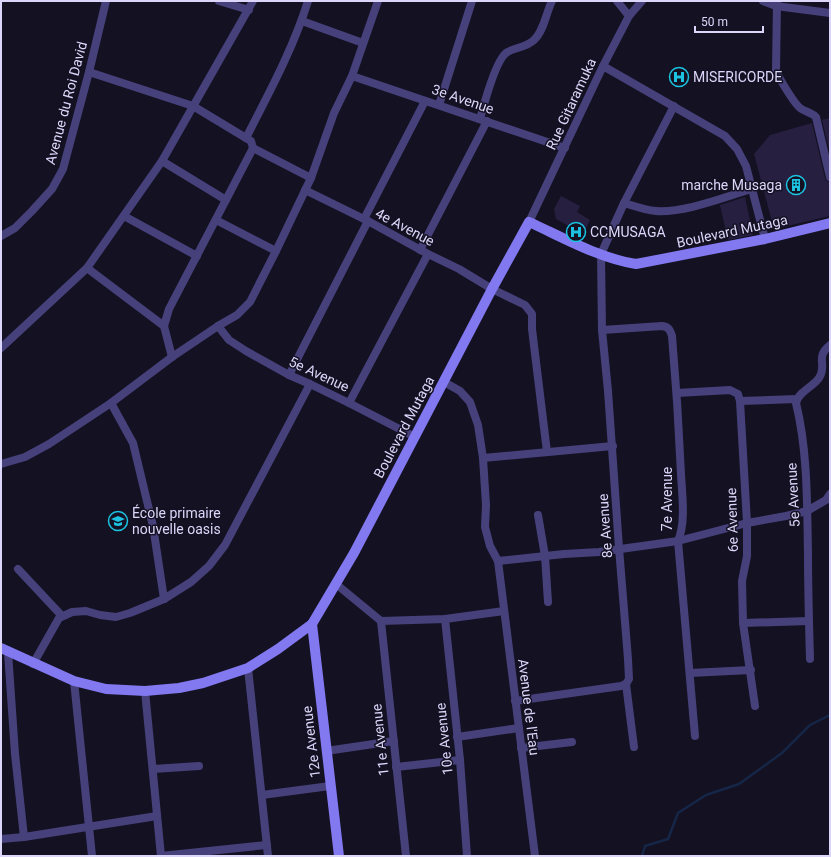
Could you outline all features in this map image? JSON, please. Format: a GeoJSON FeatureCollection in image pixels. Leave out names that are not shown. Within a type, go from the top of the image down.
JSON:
{"type":"FeatureCollection","features":[{"type":"Feature","properties":{"kind":"street","name":"Avenue du Roi David"},"geometry":{"type":"LineString","coordinates":[[1,236],[14,228],[32,211],[52,189],[63,169],[106,1]]}},
{"type":"Feature","properties":{"kind":"street"},"geometry":{"type":"LineString","coordinates":[[219,1],[249,10]]}},
{"type":"Feature","properties":{"kind":"street"},"geometry":{"type":"LineString","coordinates":[[1,348],[87,268],[162,161],[253,1]]}},
{"type":"Feature","properties":{"kind":"street"},"geometry":{"type":"LineString","coordinates":[[246,138],[277,78],[302,21],[308,1]]}},
{"type":"Feature","properties":{"kind":"street"},"geometry":{"type":"LineString","coordinates":[[1,464],[25,457],[49,444],[111,403],[172,357],[237,315],[250,302],[311,178],[334,113],[352,76],[378,1]]}},
{"type":"Feature","properties":{"kind":"street"},"geometry":{"type":"LineString","coordinates":[[439,105],[472,1]]}},
{"type":"Feature","properties":{"kind":"street"},"geometry":{"type":"LineString","coordinates":[[420,250],[483,120],[498,64],[506,53],[522,47],[534,40],[541,29],[552,1]]}},
{"type":"Feature","properties":{"kind":"street"},"geometry":{"type":"LineString","coordinates":[[617,1],[629,16]]}},
{"type":"Feature","properties":{"kind":"street","name":"Rue Gitaramuka"},"geometry":{"type":"LineString","coordinates":[[529,222],[603,66],[629,16],[642,1]]}},
{"type":"Feature","properties":{"kind":"street"},"geometry":{"type":"LineString","coordinates":[[763,1],[830,13]]}},
{"type":"Feature","properties":{"kind":"street"},"geometry":{"type":"LineString","coordinates":[[777,3],[776,70],[778,76],[800,108],[812,113],[816,117],[830,177]]}},
{"type":"Feature","properties":{"kind":"street"},"geometry":{"type":"LineString","coordinates":[[302,21],[363,43]]}},
{"type":"Feature","properties":{"kind":"street"},"geometry":{"type":"LineString","coordinates":[[603,66],[726,136],[737,149],[746,166],[765,239]]}},
{"type":"Feature","properties":{"kind":"street"},"geometry":{"type":"LineString","coordinates":[[89,72],[193,106],[246,138],[251,142],[253,148],[311,178]]}},
{"type":"Feature","properties":{"kind":"street","name":"3e Avenue"},"geometry":{"type":"LineString","coordinates":[[352,76],[565,148]]}},
{"type":"Feature","properties":{"kind":"street"},"geometry":{"type":"LineString","coordinates":[[289,375],[425,100]]}},
{"type":"Feature","properties":{"kind":"street"},"geometry":{"type":"LineString","coordinates":[[601,254],[624,203],[674,106]]}},
{"type":"Feature","properties":{"kind":"street"},"geometry":{"type":"LineString","coordinates":[[172,357],[164,326],[169,309],[253,148]]}},
{"type":"Feature","properties":{"kind":"street"},"geometry":{"type":"LineString","coordinates":[[162,161],[226,200]]}},
{"type":"Feature","properties":{"kind":"street"},"geometry":{"type":"LineString","coordinates":[[624,203],[646,210],[658,211],[684,209],[752,189]]}},
{"type":"Feature","properties":{"kind":"street","name":"4e Avenue"},"geometry":{"type":"LineString","coordinates":[[305,190],[366,220],[420,250],[459,269],[492,289],[525,305],[532,314],[532,329],[547,452]]}},
{"type":"Feature","properties":{"kind":"street"},"geometry":{"type":"LineString","coordinates":[[124,216],[197,256]]}},
{"type":"Feature","properties":{"kind":"street"},"geometry":{"type":"LineString","coordinates":[[216,220],[276,251]]}},
{"type":"Feature","properties":{"kind":"street","name":"Boulevard Mutaga"},"geometry":{"type":"LineString","coordinates":[[4,650],[74,681],[106,689],[145,691],[179,688],[203,683],[248,668],[278,649],[312,624],[354,553],[492,289],[529,222],[601,254],[636,264],[765,239],[830,223]]}},
{"type":"Feature","properties":{"kind":"street"},"geometry":{"type":"LineString","coordinates":[[349,403],[428,254]]}},
{"type":"Feature","properties":{"kind":"street","name":"8e Avenue"},"geometry":{"type":"LineString","coordinates":[[601,254],[602,330],[613,446],[628,659],[629,680],[626,684],[634,747]]}},
{"type":"Feature","properties":{"kind":"street"},"geometry":{"type":"LineString","coordinates":[[87,268],[164,326]]}},
{"type":"Feature","properties":{"kind":"street","name":"5e Avenue"},"geometry":{"type":"LineString","coordinates":[[218,326],[229,340],[246,352],[289,375],[349,403],[415,437]]}},
{"type":"Feature","properties":{"kind":"street","name":"7e Avenue"},"geometry":{"type":"LineString","coordinates":[[602,330],[667,327],[672,336],[677,393],[682,504],[682,533],[678,541],[695,736]]}},
{"type":"Feature","properties":{"kind":"street"},"geometry":{"type":"LineString","coordinates":[[677,393],[730,390],[738,394],[740,401],[797,399],[820,377],[822,369],[821,357],[823,350],[830,345]]}},
{"type":"Feature","properties":{"kind":"street","name":"Avenue de l'Eau"},"geometry":{"type":"LineString","coordinates":[[444,382],[460,391],[470,402],[478,425],[483,458],[486,505],[485,527],[490,546],[498,561],[535,856]]}},
{"type":"Feature","properties":{"kind":"street"},"geometry":{"type":"LineString","coordinates":[[33,664],[59,618],[62,616],[72,612],[86,611],[116,617],[130,613],[164,599],[191,582],[208,566],[225,545],[310,384]]}},
{"type":"Feature","properties":{"kind":"street","name":"5e Avenue"},"geometry":{"type":"LineString","coordinates":[[797,399],[796,403],[803,444],[807,511],[810,659]]}},
{"type":"Feature","properties":{"kind":"street","name":"6e Avenue"},"geometry":{"type":"LineString","coordinates":[[740,401],[747,523],[747,556],[742,581],[743,623],[755,706]]}},
{"type":"Feature","properties":{"kind":"street"},"geometry":{"type":"LineString","coordinates":[[111,403],[133,443],[153,526],[164,599]]}},
{"type":"Feature","properties":{"kind":"street"},"geometry":{"type":"LineString","coordinates":[[483,458],[613,446]]}},
{"type":"Feature","properties":{"kind":"street"},"geometry":{"type":"LineString","coordinates":[[498,561],[599,552],[619,548],[678,541],[747,523],[807,511],[829,500]]}},
{"type":"Feature","properties":{"kind":"street"},"geometry":{"type":"LineString","coordinates":[[538,515],[544,556],[548,602]]}},
{"type":"Feature","properties":{"kind":"street"},"geometry":{"type":"LineString","coordinates":[[18,569],[62,616]]}},
{"type":"Feature","properties":{"kind":"street"},"geometry":{"type":"LineString","coordinates":[[336,584],[381,621],[445,619],[504,611]]}},
{"type":"Feature","properties":{"kind":"street","name":"10e Avenue"},"geometry":{"type":"LineString","coordinates":[[445,619],[460,760],[467,856]]}},
{"type":"Feature","properties":{"kind":"street","name":"11e Avenue"},"geometry":{"type":"LineString","coordinates":[[381,621],[406,856]]}},
{"type":"Feature","properties":{"kind":"street"},"geometry":{"type":"LineString","coordinates":[[743,623],[809,621]]}},
{"type":"Feature","properties":{"kind":"street","name":"12e Avenue"},"geometry":{"type":"LineString","coordinates":[[312,624],[339,856]]}},
{"type":"Feature","properties":{"kind":"street"},"geometry":{"type":"LineString","coordinates":[[4,650],[24,837]]}},
{"type":"Feature","properties":{"kind":"street"},"geometry":{"type":"LineString","coordinates":[[248,668],[268,856]]}},
{"type":"Feature","properties":{"kind":"street"},"geometry":{"type":"LineString","coordinates":[[690,673],[750,670]]}},
{"type":"Feature","properties":{"kind":"street"},"geometry":{"type":"LineString","coordinates":[[74,681],[92,856]]}},
{"type":"Feature","properties":{"kind":"street"},"geometry":{"type":"LineString","coordinates":[[515,700],[609,688],[626,684]]}},
{"type":"Feature","properties":{"kind":"street"},"geometry":{"type":"LineString","coordinates":[[145,691],[161,856],[267,845]]}},
{"type":"Feature","properties":{"kind":"street"},"geometry":{"type":"LineString","coordinates":[[457,737],[519,728]]}},
{"type":"Feature","properties":{"kind":"street"},"geometry":{"type":"LineString","coordinates":[[326,751],[394,741]]}},
{"type":"Feature","properties":{"kind":"street"},"geometry":{"type":"LineString","coordinates":[[521,748],[572,742]]}},
{"type":"Feature","properties":{"kind":"street"},"geometry":{"type":"LineString","coordinates":[[396,767],[460,760]]}},
{"type":"Feature","properties":{"kind":"street"},"geometry":{"type":"LineString","coordinates":[[153,769],[199,766]]}},
{"type":"Feature","properties":{"kind":"street"},"geometry":{"type":"LineString","coordinates":[[262,795],[330,786]]}},
{"type":"Feature","properties":{"kind":"street"},"geometry":{"type":"LineString","coordinates":[[1,839],[24,837],[157,816]]}},
{"type":"Feature","properties":{"kind":"building"},"geometry":{"type":"Polygon","coordinates":[[[830,118],[830,153],[822,120],[830,118]]]}},
{"type":"Feature","properties":{"kind":"building","name":"marche Musaga"},"geometry":{"type":"Polygon","coordinates":[[[812,123],[825,178],[826,181],[830,182],[830,216],[774,229],[754,154],[770,135],[812,123]]]}},
{"type":"Feature","properties":{"kind":"building","name":"CCMUSAGA"},"geometry":{"type":"Polygon","coordinates":[[[561,196],[580,206],[577,212],[590,220],[583,234],[556,219],[554,209],[561,196]]]}},
{"type":"Feature","properties":{"kind":"building"},"geometry":{"type":"Polygon","coordinates":[[[745,197],[753,235],[728,240],[720,205],[745,197]]]}},
{"type":"Feature","properties":{"kind":"waterway"},"geometry":{"type":"LineString","coordinates":[[642,856],[645,846],[668,839],[678,813],[706,795],[739,784],[782,753],[810,725],[830,715]]}},
{"type":"Feature","properties":{"kind":"place","name":"MISERICORDE"},"geometry":{"type":"Point","coordinates":[679,77]}},
{"type":"Feature","properties":{"kind":"place","name":"marche Musaga"},"geometry":{"type":"Point","coordinates":[796,185]}},
{"type":"Feature","properties":{"kind":"place","name":"CCMUSAGA"},"geometry":{"type":"Point","coordinates":[576,232]}},
{"type":"Feature","properties":{"kind":"place","name":"École primaire nouvelle oasis"},"geometry":{"type":"Point","coordinates":[118,521]}}]}
